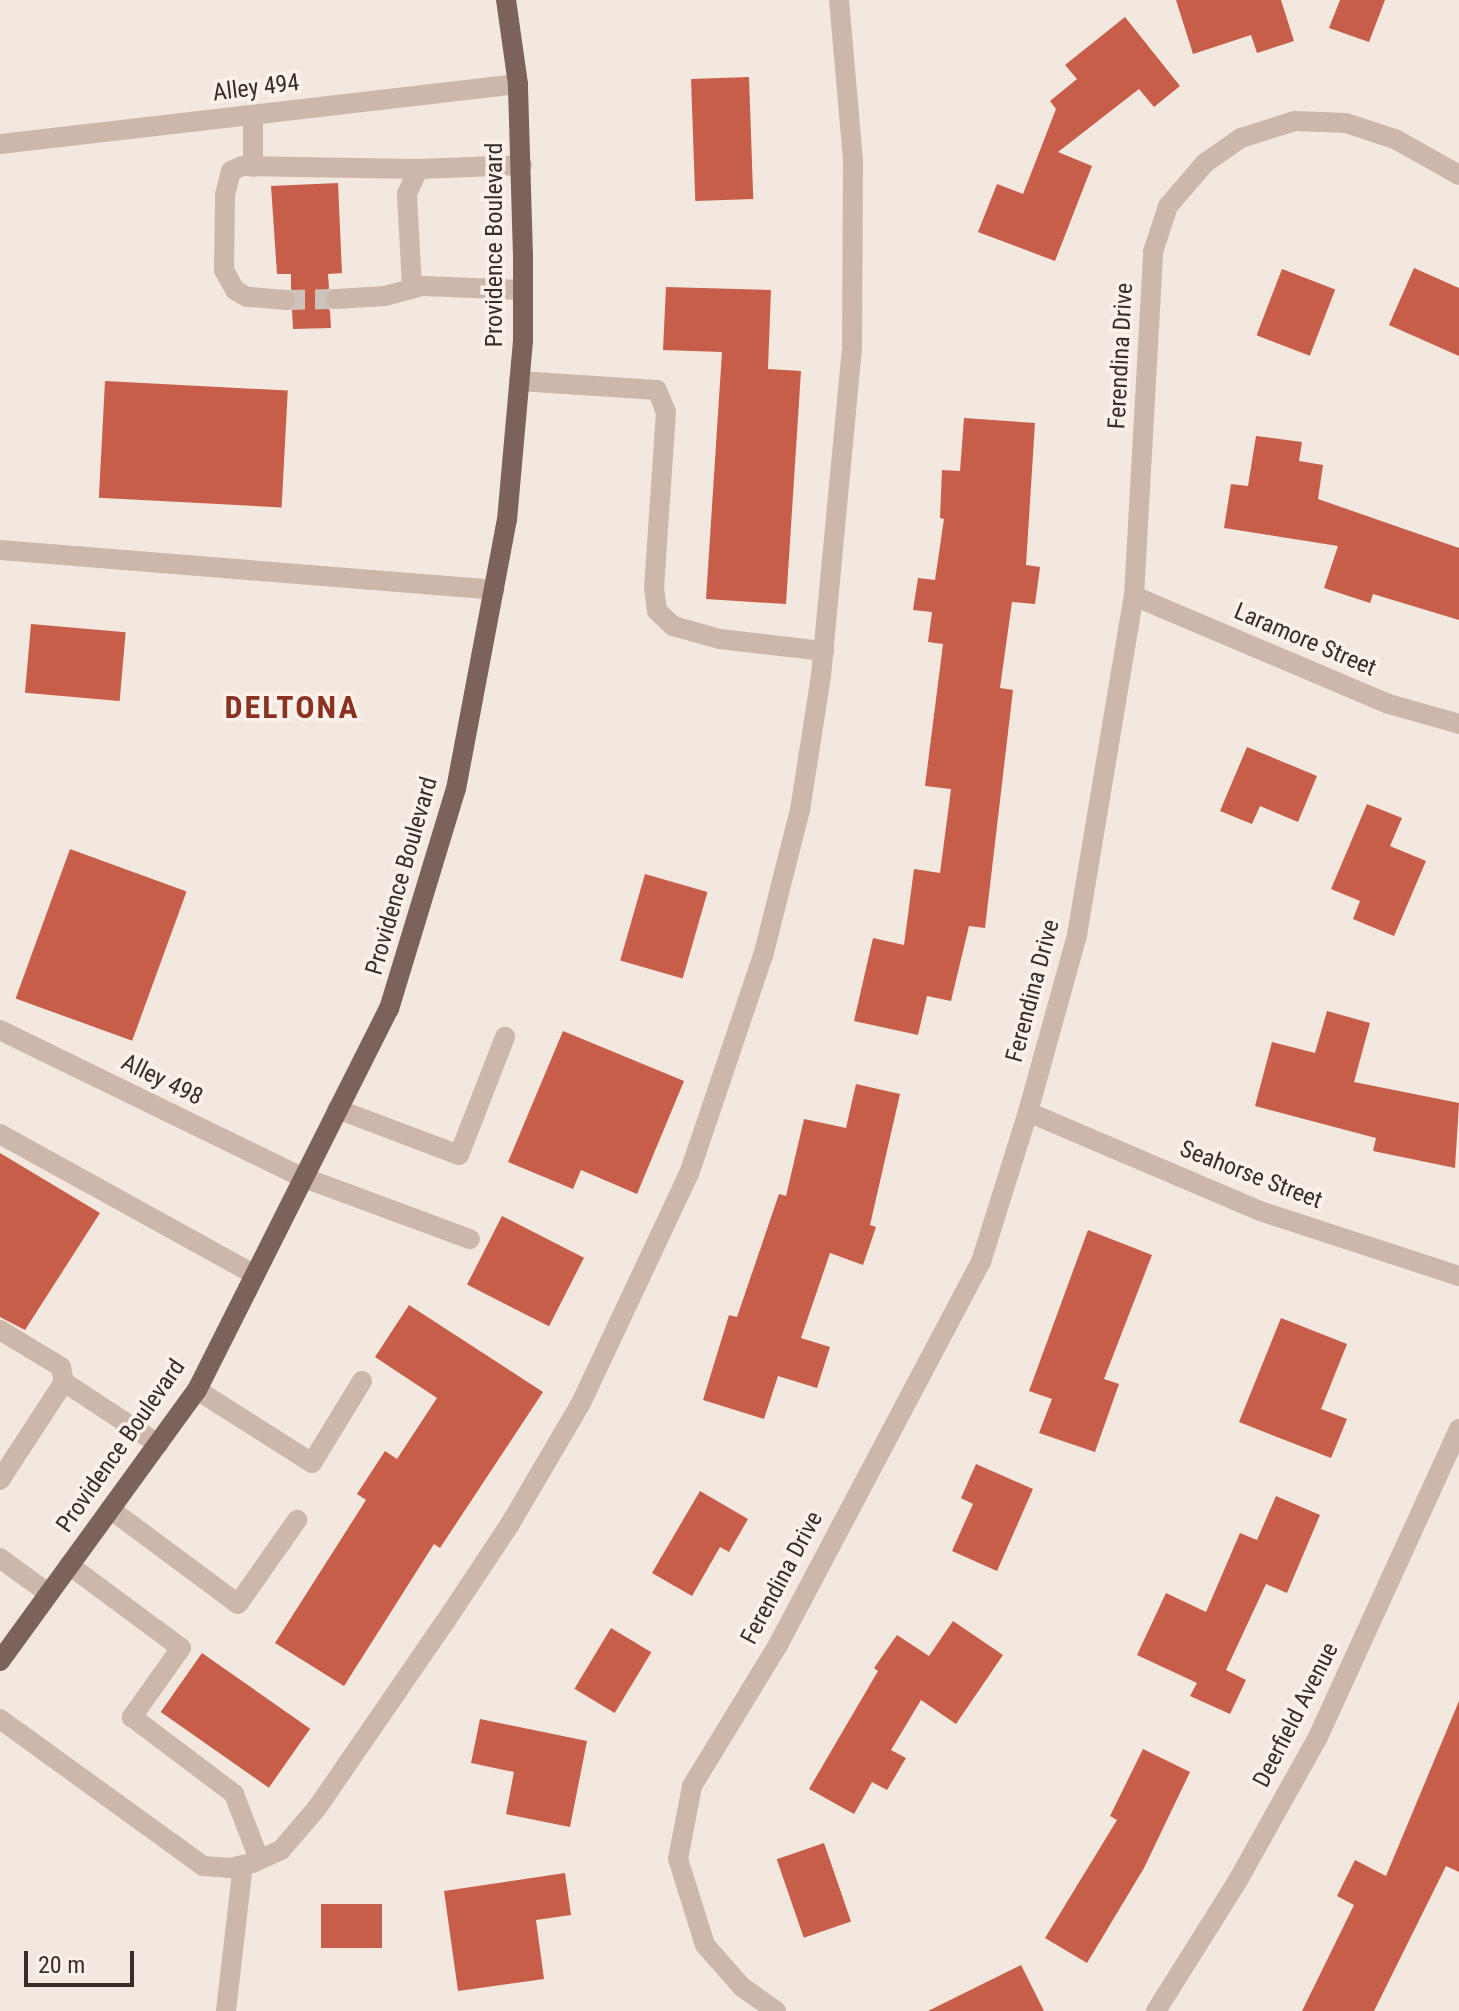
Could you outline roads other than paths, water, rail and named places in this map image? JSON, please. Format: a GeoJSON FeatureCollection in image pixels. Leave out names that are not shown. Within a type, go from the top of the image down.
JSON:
{"type":"FeatureCollection","features":[{"type":"Feature","properties":{"kind":"main road","name":"Providence Boulevard"},"geometry":{"type":"LineString","coordinates":[[0,1661],[197,1390],[389,1009],[447,818],[507,520],[523,290],[518,84],[506,0]]}},
{"type":"Feature","properties":{"kind":"street"},"geometry":{"type":"LineString","coordinates":[[0,1719],[203,1866],[251,1862],[281,1850],[317,1808],[510,1524],[581,1403],[689,1174],[763,956],[800,810],[824,651],[852,350],[853,160],[839,0]]}},
{"type":"Feature","properties":{"kind":"street","name":"Alley 494"},"geometry":{"type":"LineString","coordinates":[[0,144],[518,84]]}},
{"type":"Feature","properties":{"kind":"street"},"geometry":{"type":"LineString","coordinates":[[253,115],[253,167]]}},
{"type":"Feature","properties":{"kind":"street","name":"Ferendina Drive"},"geometry":{"type":"LineString","coordinates":[[776,2011],[742,1987],[705,1945],[678,1859],[692,1786],[778,1645],[981,1262],[1028,1112],[1077,935],[1134,596],[1153,252],[1168,206],[1205,163],[1241,138],[1295,121],[1346,123],[1395,139],[1459,175]]}},
{"type":"Feature","properties":{"kind":"street"},"geometry":{"type":"LineString","coordinates":[[285,300],[247,297],[235,290],[224,270],[231,171],[253,167],[418,169],[522,165]]}},
{"type":"Feature","properties":{"kind":"street"},"geometry":{"type":"LineString","coordinates":[[412,287],[407,194],[418,169]]}},
{"type":"Feature","properties":{"kind":"street"},"geometry":{"type":"LineString","coordinates":[[336,299],[385,296],[412,287],[523,290]]}},
{"type":"Feature","properties":{"kind":"street"},"geometry":{"type":"LineString","coordinates":[[519,381],[657,390],[666,412],[666,440],[654,587],[657,611],[673,626],[720,639],[824,651]]}},
{"type":"Feature","properties":{"kind":"street"},"geometry":{"type":"LineString","coordinates":[[0,550],[494,590]]}},
{"type":"Feature","properties":{"kind":"street","name":"Laramore Street"},"geometry":{"type":"LineString","coordinates":[[1134,596],[1389,704],[1459,724]]}},
{"type":"Feature","properties":{"kind":"street","name":"Alley 498"},"geometry":{"type":"LineString","coordinates":[[0,1030],[302,1177],[470,1239]]}},
{"type":"Feature","properties":{"kind":"street"},"geometry":{"type":"LineString","coordinates":[[337,1109],[459,1155],[505,1037]]}},
{"type":"Feature","properties":{"kind":"street","name":"Seahorse Street"},"geometry":{"type":"LineString","coordinates":[[1028,1112],[1260,1211],[1459,1276]]}},
{"type":"Feature","properties":{"kind":"street"},"geometry":{"type":"LineString","coordinates":[[0,1134],[254,1274]]}},
{"type":"Feature","properties":{"kind":"street"},"geometry":{"type":"LineString","coordinates":[[0,1330],[61,1367],[64,1382],[0,1480]]}},
{"type":"Feature","properties":{"kind":"street"},"geometry":{"type":"LineString","coordinates":[[197,1390],[312,1463],[362,1381]]}},
{"type":"Feature","properties":{"kind":"street"},"geometry":{"type":"LineString","coordinates":[[64,1382],[158,1444]]}},
{"type":"Feature","properties":{"kind":"street","name":"Deerfield Avenue"},"geometry":{"type":"LineString","coordinates":[[1156,2011],[1237,1882],[1318,1737],[1459,1429]]}},
{"type":"Feature","properties":{"kind":"street"},"geometry":{"type":"LineString","coordinates":[[110,1509],[238,1604],[297,1520]]}},
{"type":"Feature","properties":{"kind":"street"},"geometry":{"type":"LineString","coordinates":[[0,1558],[48,1593]]}},
{"type":"Feature","properties":{"kind":"street"},"geometry":{"type":"LineString","coordinates":[[69,1565],[181,1648],[132,1717],[234,1794],[251,1862],[226,2011]]}},
{"type":"Feature","properties":{"kind":"tunnel"},"geometry":{"type":"LineString","coordinates":[[285,300],[336,299]]}},
{"type":"Feature","properties":{"kind":"district","name":"DELTONA"},"geometry":{"type":"Point","coordinates":[292,707]}}]}
